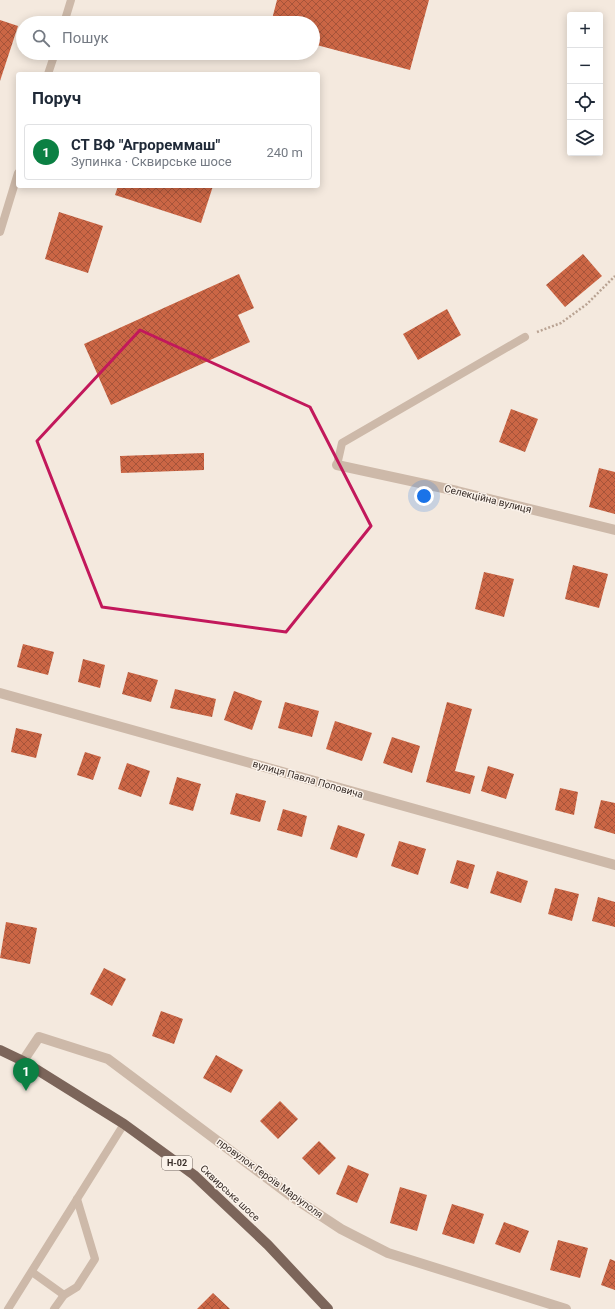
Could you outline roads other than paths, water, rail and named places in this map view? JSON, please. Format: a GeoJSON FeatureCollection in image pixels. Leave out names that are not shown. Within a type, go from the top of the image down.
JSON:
{"type":"FeatureCollection","features":[{"type":"Feature","properties":{"kind":"main road","name":"Сквирське шосе"},"geometry":{"type":"LineString","coordinates":[[0,1050],[23,1061],[124,1124],[194,1175],[268,1245],[328,1309]]}},
{"type":"Feature","properties":{"kind":"street","name":"Селекційна вулиця"},"geometry":{"type":"LineString","coordinates":[[337,465],[457,491],[615,530]]}},
{"type":"Feature","properties":{"kind":"street","name":"вулиця Павла Поповича"},"geometry":{"type":"LineString","coordinates":[[0,693],[615,865]]}},
{"type":"Feature","properties":{"kind":"street","name":"провулок Героїв Маріуполя"},"geometry":{"type":"LineString","coordinates":[[23,1061],[39,1037],[108,1059],[291,1196],[341,1228],[388,1253],[566,1309]]}},
{"type":"Feature","properties":{"kind":"lane"},"geometry":{"type":"LineString","coordinates":[[66,16],[71,0]]}},
{"type":"Feature","properties":{"kind":"lane"},"geometry":{"type":"LineString","coordinates":[[49,72],[53,60]]}},
{"type":"Feature","properties":{"kind":"lane"},"geometry":{"type":"LineString","coordinates":[[0,232],[2,216],[16,178]]}},
{"type":"Feature","properties":{"kind":"lane"},"geometry":{"type":"LineString","coordinates":[[337,465],[342,443],[525,337]]}},
{"type":"Feature","properties":{"kind":"lane"},"geometry":{"type":"LineString","coordinates":[[8,1309],[124,1124]]}},
{"type":"Feature","properties":{"kind":"lane"},"geometry":{"type":"LineString","coordinates":[[54,1309],[64,1295],[77,1287],[95,1259],[77,1199]]}},
{"type":"Feature","properties":{"kind":"lane"},"geometry":{"type":"LineString","coordinates":[[32,1272],[64,1295]]}},
{"type":"Feature","properties":{"kind":"place","name":"СТ ВФ \"Агрореммаш\""},"geometry":{"type":"Point","coordinates":[26,1091]}}]}
